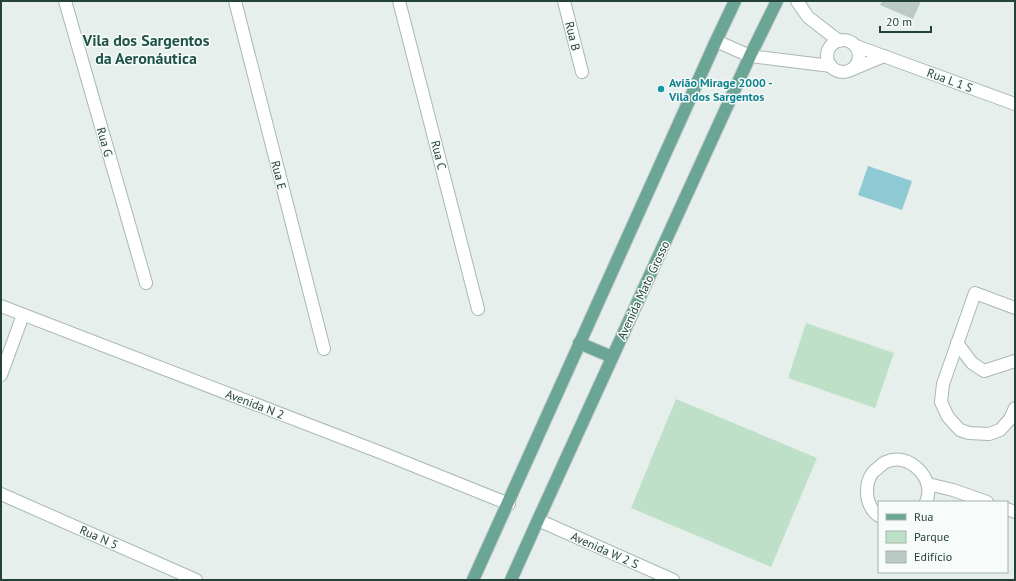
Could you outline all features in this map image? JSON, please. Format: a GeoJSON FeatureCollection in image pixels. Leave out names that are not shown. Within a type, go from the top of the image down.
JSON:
{"type":"FeatureCollection","features":[{"type":"Feature","properties":{"kind":"main road","name":"Avenida Mato Grosso"},"geometry":{"type":"LineString","coordinates":[[511,580],[776,1]]}},
{"type":"Feature","properties":{"kind":"main road"},"geometry":{"type":"LineString","coordinates":[[474,580],[732,4]]}},
{"type":"Feature","properties":{"kind":"main road"},"geometry":{"type":"LineString","coordinates":[[579,343],[612,357]]}},
{"type":"Feature","properties":{"kind":"street","name":"Rua G"},"geometry":{"type":"LineString","coordinates":[[65,1],[146,283]]}},
{"type":"Feature","properties":{"kind":"street","name":"Rua E"},"geometry":{"type":"LineString","coordinates":[[235,1],[324,349]]}},
{"type":"Feature","properties":{"kind":"street","name":"Rua C"},"geometry":{"type":"LineString","coordinates":[[399,1],[478,309]]}},
{"type":"Feature","properties":{"kind":"street","name":"Rua B"},"geometry":{"type":"LineString","coordinates":[[564,1],[582,72]]}},
{"type":"Feature","properties":{"kind":"street"},"geometry":{"type":"LineString","coordinates":[[797,1],[808,17],[839,41]]}},
{"type":"Feature","properties":{"kind":"street"},"geometry":{"type":"LineString","coordinates":[[853,69],[859,58],[859,51],[856,46],[845,40],[833,43],[827,54],[828,61],[836,70],[842,72],[848,71],[853,69],[884,56]]}},
{"type":"Feature","properties":{"kind":"street"},"geometry":{"type":"LineString","coordinates":[[716,41],[750,56],[831,66]]}},
{"type":"Feature","properties":{"kind":"street","name":"Rua L 1 S"},"geometry":{"type":"LineString","coordinates":[[856,46],[1015,104]]}},
{"type":"Feature","properties":{"kind":"street"},"geometry":{"type":"LineString","coordinates":[[1015,308],[975,293],[943,384],[941,402],[948,417],[960,430],[969,434],[989,434],[1000,430],[1010,419],[1015,408]]}},
{"type":"Feature","properties":{"kind":"street","name":"Avenida N 2"},"geometry":{"type":"LineString","coordinates":[[1,306],[382,453],[509,504]]}},
{"type":"Feature","properties":{"kind":"street"},"geometry":{"type":"LineString","coordinates":[[1,374],[23,315]]}},
{"type":"Feature","properties":{"kind":"street"},"geometry":{"type":"LineString","coordinates":[[957,343],[972,363],[984,371],[1015,361]]}},
{"type":"Feature","properties":{"kind":"street"},"geometry":{"type":"LineString","coordinates":[[878,515],[867,500],[867,482],[873,472],[886,462],[897,460],[911,463],[924,476],[928,484],[928,498],[926,501]]}},
{"type":"Feature","properties":{"kind":"street"},"geometry":{"type":"LineString","coordinates":[[928,484],[953,490],[984,501]]}},
{"type":"Feature","properties":{"kind":"street","name":"Rua N 5"},"geometry":{"type":"LineString","coordinates":[[1,494],[196,580]]}},
{"type":"Feature","properties":{"kind":"street","name":"Avenida W 2 S"},"geometry":{"type":"LineString","coordinates":[[538,520],[673,580]]}},
{"type":"Feature","properties":{"kind":"green space"},"geometry":{"type":"Polygon","coordinates":[[[806,323],[894,353],[875,408],[788,378],[806,323]]]}},
{"type":"Feature","properties":{"kind":"green space"},"geometry":{"type":"Polygon","coordinates":[[[676,399],[817,458],[771,567],[631,508],[676,399]]]}},
{"type":"Feature","properties":{"kind":"water"},"geometry":{"type":"Polygon","coordinates":[[[868,166],[912,181],[902,210],[858,195],[868,166]]]}},
{"type":"Feature","properties":{"kind":"building"},"geometry":{"type":"Polygon","coordinates":[[[882,1],[921,1],[913,19],[880,5],[882,1]]]}},
{"type":"Feature","properties":{"kind":"place","name":"Avião Mirage 2000 - Vila dos Sargentos"},"geometry":{"type":"Point","coordinates":[661,89]}},
{"type":"Feature","properties":{"kind":"district","name":"Vila dos Sargentos da Aeronáutica"},"geometry":{"type":"Point","coordinates":[146,49]}}]}
